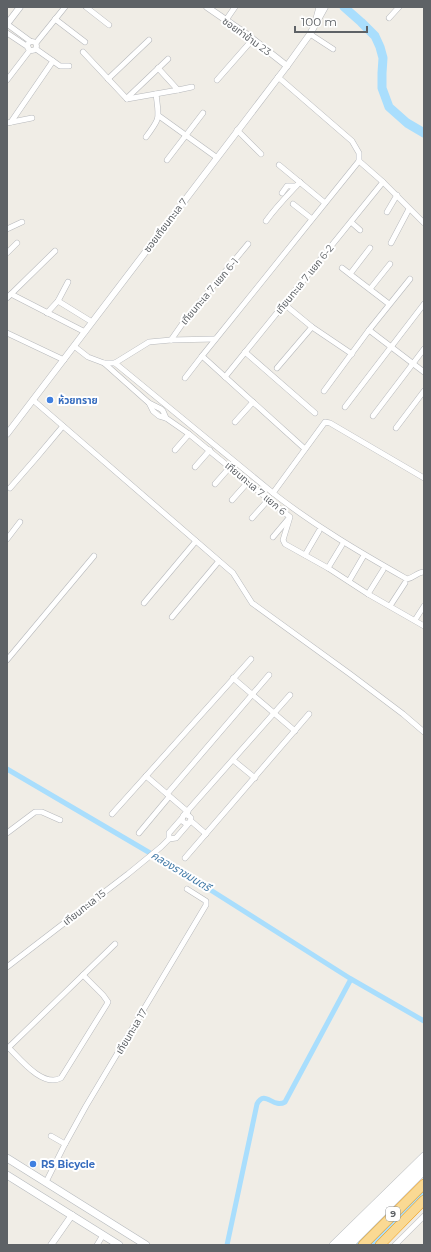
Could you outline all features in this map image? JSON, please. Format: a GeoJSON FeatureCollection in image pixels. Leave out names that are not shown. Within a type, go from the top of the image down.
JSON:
{"type":"FeatureCollection","features":[{"type":"Feature","properties":{"kind":"highway","name":"9"},"geometry":{"type":"LineString","coordinates":[[363,1245],[424,1184]]}},
{"type":"Feature","properties":{"kind":"highway","name":"9"},"geometry":{"type":"LineString","coordinates":[[380,1245],[424,1200]]}},
{"type":"Feature","properties":{"kind":"main road"},"geometry":{"type":"LineString","coordinates":[[333,1245],[424,1156]]}},
{"type":"Feature","properties":{"kind":"main road"},"geometry":{"type":"LineString","coordinates":[[7,1158],[146,1245]]}},
{"type":"Feature","properties":{"kind":"main road"},"geometry":{"type":"LineString","coordinates":[[342,1245],[424,1163]]}},
{"type":"Feature","properties":{"kind":"main road"},"geometry":{"type":"LineString","coordinates":[[350,1245],[424,1171]]}},
{"type":"Feature","properties":{"kind":"main road"},"geometry":{"type":"LineString","coordinates":[[7,1175],[72,1214],[119,1245]]}},
{"type":"Feature","properties":{"kind":"main road"},"geometry":{"type":"LineString","coordinates":[[72,1214],[79,1203]]}},
{"type":"Feature","properties":{"kind":"street"},"geometry":{"type":"LineString","coordinates":[[20,7],[7,24],[32,46],[60,66],[69,66]]}},
{"type":"Feature","properties":{"kind":"street"},"geometry":{"type":"LineString","coordinates":[[8,77],[65,7]]}},
{"type":"Feature","properties":{"kind":"street"},"geometry":{"type":"LineString","coordinates":[[86,7],[109,25]]}},
{"type":"Feature","properties":{"kind":"street","name":"ซอยท่าข้าม 23"},"geometry":{"type":"LineString","coordinates":[[207,7],[252,38],[287,66]]}},
{"type":"Feature","properties":{"kind":"street"},"geometry":{"type":"LineString","coordinates":[[226,20],[235,7]]}},
{"type":"Feature","properties":{"kind":"street"},"geometry":{"type":"LineString","coordinates":[[315,25],[319,7]]}},
{"type":"Feature","properties":{"kind":"street","name":"ซอยเทียนทะเล 7"},"geometry":{"type":"LineString","coordinates":[[7,434],[216,157],[287,66],[310,34],[325,7]]}},
{"type":"Feature","properties":{"kind":"street"},"geometry":{"type":"LineString","coordinates":[[389,18],[399,7]]}},
{"type":"Feature","properties":{"kind":"street"},"geometry":{"type":"LineString","coordinates":[[55,19],[85,42]]}},
{"type":"Feature","properties":{"kind":"street"},"geometry":{"type":"LineString","coordinates":[[7,32],[32,46]]}},
{"type":"Feature","properties":{"kind":"street"},"geometry":{"type":"LineString","coordinates":[[310,34],[332,49]]}},
{"type":"Feature","properties":{"kind":"street"},"geometry":{"type":"LineString","coordinates":[[217,80],[252,38]]}},
{"type":"Feature","properties":{"kind":"street"},"geometry":{"type":"LineString","coordinates":[[108,79],[149,40]]}},
{"type":"Feature","properties":{"kind":"street"},"geometry":{"type":"LineString","coordinates":[[83,52],[127,99]]}},
{"type":"Feature","properties":{"kind":"street"},"geometry":{"type":"LineString","coordinates":[[127,99],[168,60]]}},
{"type":"Feature","properties":{"kind":"street"},"geometry":{"type":"LineString","coordinates":[[9,122],[53,61]]}},
{"type":"Feature","properties":{"kind":"street"},"geometry":{"type":"LineString","coordinates":[[158,68],[178,90]]}},
{"type":"Feature","properties":{"kind":"street"},"geometry":{"type":"LineString","coordinates":[[185,378],[359,161],[359,153],[352,141],[278,77]]}},
{"type":"Feature","properties":{"kind":"street"},"geometry":{"type":"LineString","coordinates":[[127,99],[192,87]]}},
{"type":"Feature","properties":{"kind":"street"},"geometry":{"type":"LineString","coordinates":[[146,137],[159,116],[156,94]]}},
{"type":"Feature","properties":{"kind":"street"},"geometry":{"type":"LineString","coordinates":[[167,160],[203,113]]}},
{"type":"Feature","properties":{"kind":"street"},"geometry":{"type":"LineString","coordinates":[[159,116],[216,157]]}},
{"type":"Feature","properties":{"kind":"street"},"geometry":{"type":"LineString","coordinates":[[9,122],[32,118]]}},
{"type":"Feature","properties":{"kind":"street"},"geometry":{"type":"LineString","coordinates":[[237,130],[261,154]]}},
{"type":"Feature","properties":{"kind":"street"},"geometry":{"type":"LineString","coordinates":[[359,161],[383,182],[424,223]]}},
{"type":"Feature","properties":{"kind":"street"},"geometry":{"type":"LineString","coordinates":[[279,165],[298,184],[325,203]]}},
{"type":"Feature","properties":{"kind":"street","name":"เทียนทะเล 7 แยก 6-2"},"geometry":{"type":"LineString","coordinates":[[225,377],[383,182]]}},
{"type":"Feature","properties":{"kind":"street"},"geometry":{"type":"LineString","coordinates":[[282,193],[287,186],[298,184]]}},
{"type":"Feature","properties":{"kind":"street"},"geometry":{"type":"LineString","coordinates":[[266,221],[277,206],[298,184]]}},
{"type":"Feature","properties":{"kind":"street"},"geometry":{"type":"LineString","coordinates":[[387,212],[396,196]]}},
{"type":"Feature","properties":{"kind":"street"},"geometry":{"type":"LineString","coordinates":[[293,204],[312,219]]}},
{"type":"Feature","properties":{"kind":"street"},"geometry":{"type":"LineString","coordinates":[[391,243],[409,209]]}},
{"type":"Feature","properties":{"kind":"street"},"geometry":{"type":"LineString","coordinates":[[7,229],[22,222]]}},
{"type":"Feature","properties":{"kind":"street"},"geometry":{"type":"LineString","coordinates":[[351,222],[360,230]]}},
{"type":"Feature","properties":{"kind":"street"},"geometry":{"type":"LineString","coordinates":[[7,253],[17,243]]}},
{"type":"Feature","properties":{"kind":"street","name":"เทียนทะเล 7 แยก 6-1"},"geometry":{"type":"LineString","coordinates":[[171,340],[185,320],[248,244]]}},
{"type":"Feature","properties":{"kind":"street"},"geometry":{"type":"LineString","coordinates":[[350,274],[370,248]]}},
{"type":"Feature","properties":{"kind":"street"},"geometry":{"type":"LineString","coordinates":[[55,251],[9,296],[84,332]]}},
{"type":"Feature","properties":{"kind":"street"},"geometry":{"type":"LineString","coordinates":[[370,289],[390,264]]}},
{"type":"Feature","properties":{"kind":"street"},"geometry":{"type":"LineString","coordinates":[[342,268],[390,304]]}},
{"type":"Feature","properties":{"kind":"street"},"geometry":{"type":"LineString","coordinates":[[324,391],[369,330],[410,279]]}},
{"type":"Feature","properties":{"kind":"street"},"geometry":{"type":"LineString","coordinates":[[47,313],[58,301],[68,282]]}},
{"type":"Feature","properties":{"kind":"street"},"geometry":{"type":"LineString","coordinates":[[58,301],[92,322]]}},
{"type":"Feature","properties":{"kind":"street"},"geometry":{"type":"LineString","coordinates":[[284,304],[312,327],[352,354]]}},
{"type":"Feature","properties":{"kind":"street"},"geometry":{"type":"LineString","coordinates":[[345,407],[424,304]]}},
{"type":"Feature","properties":{"kind":"street"},"geometry":{"type":"LineString","coordinates":[[277,368],[312,327]]}},
{"type":"Feature","properties":{"kind":"street"},"geometry":{"type":"LineString","coordinates":[[369,330],[424,372]]}},
{"type":"Feature","properties":{"kind":"street"},"geometry":{"type":"LineString","coordinates":[[7,333],[64,360]]}},
{"type":"Feature","properties":{"kind":"street"},"geometry":{"type":"LineString","coordinates":[[104,363],[115,363],[149,342],[171,340],[215,340]]}},
{"type":"Feature","properties":{"kind":"street","name":"เทียนทะเล 7 แยก 6"},"geometry":{"type":"LineString","coordinates":[[74,346],[88,357],[104,363],[149,403],[153,411],[159,416],[166,418],[210,450],[290,517],[284,535],[284,542],[286,545],[328,568],[368,594],[424,626]]}},
{"type":"Feature","properties":{"kind":"street"},"geometry":{"type":"LineString","coordinates":[[373,416],[424,349]]}},
{"type":"Feature","properties":{"kind":"street"},"geometry":{"type":"LineString","coordinates":[[245,352],[315,413]]}},
{"type":"Feature","properties":{"kind":"street"},"geometry":{"type":"LineString","coordinates":[[202,356],[305,449]]}},
{"type":"Feature","properties":{"kind":"street"},"geometry":{"type":"LineString","coordinates":[[115,363],[273,493],[317,526],[407,579],[420,572],[424,572]]}},
{"type":"Feature","properties":{"kind":"street"},"geometry":{"type":"LineString","coordinates":[[396,428],[424,391]]}},
{"type":"Feature","properties":{"kind":"street"},"geometry":{"type":"LineString","coordinates":[[33,400],[219,561],[235,576],[252,603],[350,674],[403,714],[424,732]]}},
{"type":"Feature","properties":{"kind":"street"},"geometry":{"type":"LineString","coordinates":[[235,422],[253,402]]}},
{"type":"Feature","properties":{"kind":"street"},"geometry":{"type":"LineString","coordinates":[[273,493],[323,423],[326,422],[424,478]]}},
{"type":"Feature","properties":{"kind":"street"},"geometry":{"type":"LineString","coordinates":[[10,488],[63,426]]}},
{"type":"Feature","properties":{"kind":"street"},"geometry":{"type":"LineString","coordinates":[[175,450],[189,434]]}},
{"type":"Feature","properties":{"kind":"street"},"geometry":{"type":"LineString","coordinates":[[195,467],[210,450]]}},
{"type":"Feature","properties":{"kind":"street"},"geometry":{"type":"LineString","coordinates":[[215,484],[230,467]]}},
{"type":"Feature","properties":{"kind":"street"},"geometry":{"type":"LineString","coordinates":[[232,500],[248,482]]}},
{"type":"Feature","properties":{"kind":"street"},"geometry":{"type":"LineString","coordinates":[[252,518],[269,499]]}},
{"type":"Feature","properties":{"kind":"street"},"geometry":{"type":"LineString","coordinates":[[273,537],[290,517]]}},
{"type":"Feature","properties":{"kind":"street"},"geometry":{"type":"LineString","coordinates":[[7,540],[20,522]]}},
{"type":"Feature","properties":{"kind":"street"},"geometry":{"type":"LineString","coordinates":[[305,555],[319,531]]}},
{"type":"Feature","properties":{"kind":"street"},"geometry":{"type":"LineString","coordinates":[[144,603],[196,541]]}},
{"type":"Feature","properties":{"kind":"street"},"geometry":{"type":"LineString","coordinates":[[328,568],[342,545]]}},
{"type":"Feature","properties":{"kind":"street"},"geometry":{"type":"LineString","coordinates":[[7,660],[94,556]]}},
{"type":"Feature","properties":{"kind":"street"},"geometry":{"type":"LineString","coordinates":[[349,581],[362,557]]}},
{"type":"Feature","properties":{"kind":"street"},"geometry":{"type":"LineString","coordinates":[[172,617],[219,561]]}},
{"type":"Feature","properties":{"kind":"street"},"geometry":{"type":"LineString","coordinates":[[368,594],[383,570]]}},
{"type":"Feature","properties":{"kind":"street"},"geometry":{"type":"LineString","coordinates":[[390,606],[404,583]]}},
{"type":"Feature","properties":{"kind":"street"},"geometry":{"type":"LineString","coordinates":[[415,620],[424,606]]}},
{"type":"Feature","properties":{"kind":"street"},"geometry":{"type":"LineString","coordinates":[[112,814],[251,659]]}},
{"type":"Feature","properties":{"kind":"street"},"geometry":{"type":"LineString","coordinates":[[139,833],[252,694],[270,675]]}},
{"type":"Feature","properties":{"kind":"street"},"geometry":{"type":"LineString","coordinates":[[233,678],[295,731]]}},
{"type":"Feature","properties":{"kind":"street"},"geometry":{"type":"LineString","coordinates":[[190,822],[176,838],[169,838],[169,833],[185,814],[290,695]]}},
{"type":"Feature","properties":{"kind":"street"},"geometry":{"type":"LineString","coordinates":[[185,858],[309,714]]}},
{"type":"Feature","properties":{"kind":"street"},"geometry":{"type":"LineString","coordinates":[[233,760],[255,778]]}},
{"type":"Feature","properties":{"kind":"street"},"geometry":{"type":"LineString","coordinates":[[146,776],[185,814]]}},
{"type":"Feature","properties":{"kind":"street"},"geometry":{"type":"LineString","coordinates":[[7,833],[35,812],[42,812],[60,820]]}},
{"type":"Feature","properties":{"kind":"street"},"geometry":{"type":"LineString","coordinates":[[185,814],[182,820],[183,822],[186,824],[190,822],[206,834]]}},
{"type":"Feature","properties":{"kind":"street","name":"เทียนทะเล 15"},"geometry":{"type":"LineString","coordinates":[[7,967],[161,847],[169,838]]}},
{"type":"Feature","properties":{"kind":"street","name":"เทียนทะเล 17"},"geometry":{"type":"LineString","coordinates":[[46,1182],[86,1106],[206,905],[206,901],[187,889]]}},
{"type":"Feature","properties":{"kind":"street"},"geometry":{"type":"LineString","coordinates":[[83,975],[108,1002],[61,1078],[54,1080],[37,1075],[8,1049],[83,975],[116,944]]}},
{"type":"Feature","properties":{"kind":"street"},"geometry":{"type":"LineString","coordinates":[[51,1136],[65,1144]]}},
{"type":"Feature","properties":{"kind":"street"},"geometry":{"type":"LineString","coordinates":[[51,1245],[72,1214]]}},
{"type":"Feature","properties":{"kind":"street"},"geometry":{"type":"LineString","coordinates":[[395,1245],[424,1216]]}},
{"type":"Feature","properties":{"kind":"street"},"geometry":{"type":"LineString","coordinates":[[97,1245],[104,1235]]}},
{"type":"Feature","properties":{"kind":"water"},"geometry":{"type":"Polygon","coordinates":[[[424,1178],[424,1205],[384,1245],[355,1245],[424,1178]]]}},
{"type":"Feature","properties":{"kind":"waterway"},"geometry":{"type":"LineString","coordinates":[[344,7],[375,36],[380,47],[383,58],[382,88],[389,107],[407,123],[424,133]]}},
{"type":"Feature","properties":{"kind":"waterway","name":"คลองราชมนตรี"},"geometry":{"type":"LineString","coordinates":[[7,769],[179,870],[351,979]]}},
{"type":"Feature","properties":{"kind":"waterway"},"geometry":{"type":"LineString","coordinates":[[227,1245],[257,1104],[263,1098],[277,1103],[285,1102],[351,979],[424,1021]]}},
{"type":"Feature","properties":{"kind":"place","name":"ห้วยทราย"},"geometry":{"type":"Point","coordinates":[50,400]}},
{"type":"Feature","properties":{"kind":"place","name":"RS Bicycle"},"geometry":{"type":"Point","coordinates":[33,1164]}}]}
